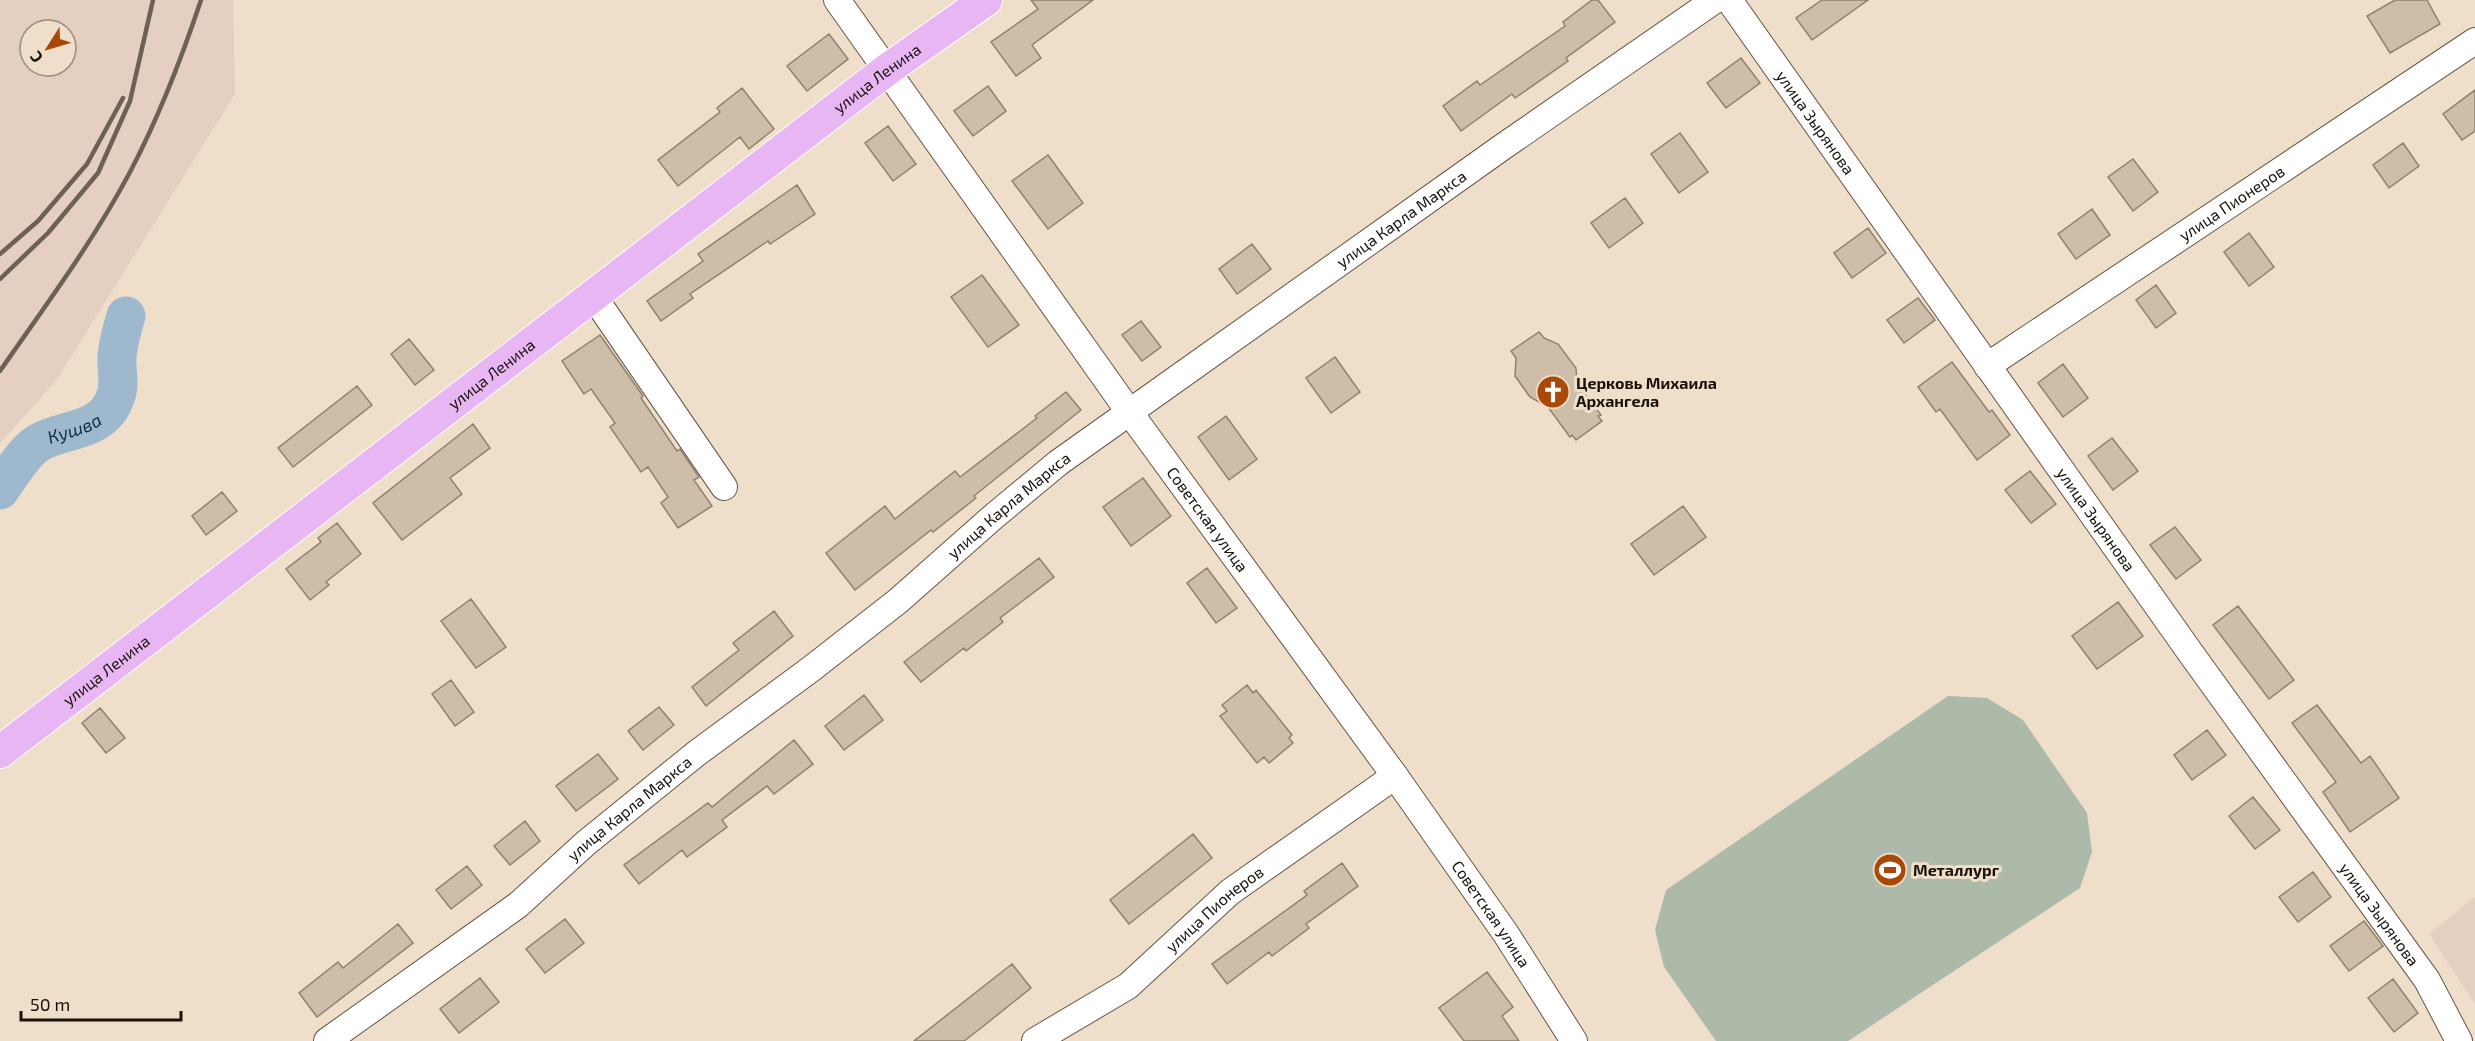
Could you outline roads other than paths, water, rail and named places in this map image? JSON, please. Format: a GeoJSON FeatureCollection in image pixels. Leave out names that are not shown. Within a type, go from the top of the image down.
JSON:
{"type":"FeatureCollection","features":[{"type":"Feature","properties":{"kind":"main road","name":"улица Ленина"},"geometry":{"type":"LineString","coordinates":[[0,752],[888,69],[986,0]]}},
{"type":"Feature","properties":{"kind":"street","name":"Советская улица"},"geometry":{"type":"LineString","coordinates":[[837,0],[1130,413],[1395,776],[1506,933],[1574,1041]]}},
{"type":"Feature","properties":{"kind":"street","name":"улица Карла Маркса"},"geometry":{"type":"LineString","coordinates":[[327,1041],[518,905],[586,843],[687,760],[898,601],[1058,463],[1715,0]]}},
{"type":"Feature","properties":{"kind":"street","name":"улица Зырянова"},"geometry":{"type":"LineString","coordinates":[[1729,0],[2192,655],[2427,980],[2459,1041]]}},
{"type":"Feature","properties":{"kind":"street","name":"улица Пионеров"},"geometry":{"type":"LineString","coordinates":[[1987,366],[2475,41]]}},
{"type":"Feature","properties":{"kind":"street"},"geometry":{"type":"LineString","coordinates":[[594,297],[724,487]]}},
{"type":"Feature","properties":{"kind":"street","name":"улица Пионеров"},"geometry":{"type":"LineString","coordinates":[[1035,1041],[1128,986],[1230,892],[1395,776]]}},
{"type":"Feature","properties":{"kind":"waterway","name":"Кушва"},"geometry":{"type":"LineString","coordinates":[[0,490],[32,447],[49,438],[82,428],[102,417],[109,409],[118,388],[118,352],[126,316]]}},
{"type":"Feature","properties":{"kind":"railway"},"geometry":{"type":"LineString","coordinates":[[0,279],[48,233],[98,173],[130,101],[153,0]]}},
{"type":"Feature","properties":{"kind":"railway"},"geometry":{"type":"LineString","coordinates":[[0,371],[84,249],[116,198],[151,130],[201,0]]}},
{"type":"Feature","properties":{"kind":"railway"},"geometry":{"type":"LineString","coordinates":[[0,254],[38,221],[87,164],[123,98]]}},
{"type":"Feature","properties":{"kind":"place","name":"Церковь Михаила Архангела"},"geometry":{"type":"Point","coordinates":[1553,392]}},
{"type":"Feature","properties":{"kind":"place","name":"Металлург"},"geometry":{"type":"Point","coordinates":[1890,870]}}]}
